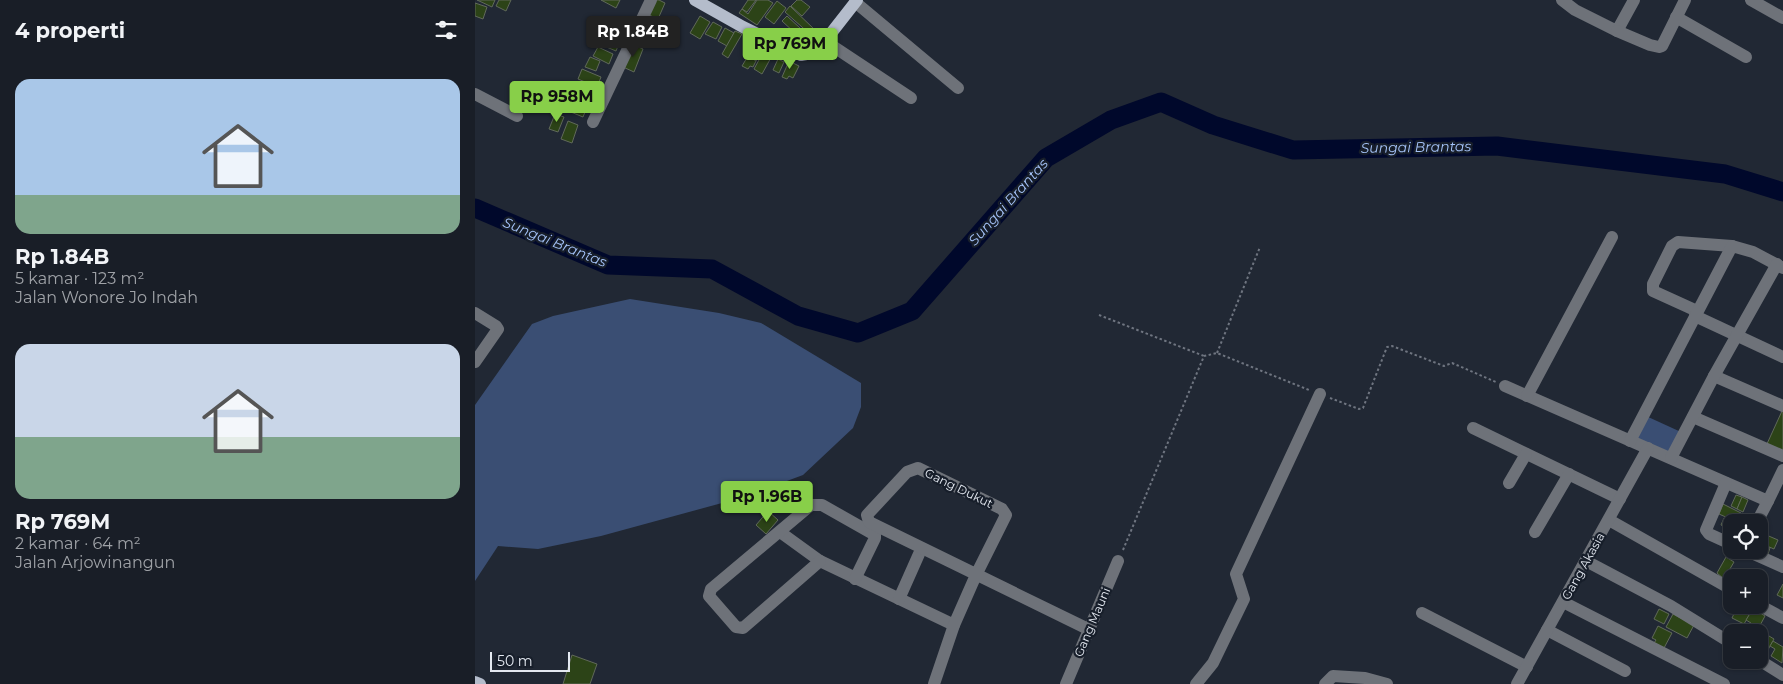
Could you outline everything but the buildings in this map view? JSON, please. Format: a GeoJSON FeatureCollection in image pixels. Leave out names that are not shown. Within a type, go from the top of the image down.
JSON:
{"type":"FeatureCollection","features":[{"type":"Feature","properties":{"kind":"main road"},"geometry":{"type":"LineString","coordinates":[[695,0],[743,27],[801,55],[811,53],[825,40],[856,1]]}},
{"type":"Feature","properties":{"kind":"main road"},"geometry":{"type":"LineString","coordinates":[[475,682],[480,684]]}},
{"type":"Feature","properties":{"kind":"street"},"geometry":{"type":"LineString","coordinates":[[593,122],[651,0]]}},
{"type":"Feature","properties":{"kind":"street"},"geometry":{"type":"LineString","coordinates":[[1562,0],[1578,5],[1617,31],[1650,46],[1659,48],[1662,46],[1685,0]]}},
{"type":"Feature","properties":{"kind":"street"},"geometry":{"type":"LineString","coordinates":[[1617,31],[1634,0]]}},
{"type":"Feature","properties":{"kind":"street"},"geometry":{"type":"LineString","coordinates":[[1751,0],[1766,4],[1783,18]]}},
{"type":"Feature","properties":{"kind":"street"},"geometry":{"type":"LineString","coordinates":[[856,1],[958,88]]}},
{"type":"Feature","properties":{"kind":"street"},"geometry":{"type":"LineString","coordinates":[[1676,17],[1746,58]]}},
{"type":"Feature","properties":{"kind":"street"},"geometry":{"type":"LineString","coordinates":[[825,40],[911,98]]}},
{"type":"Feature","properties":{"kind":"street"},"geometry":{"type":"LineString","coordinates":[[475,94],[517,116]]}},
{"type":"Feature","properties":{"kind":"street"},"geometry":{"type":"LineString","coordinates":[[1527,396],[1612,236]]}},
{"type":"Feature","properties":{"kind":"street"},"geometry":{"type":"LineString","coordinates":[[1671,458],[1736,336],[1780,266],[1753,252],[1732,246],[1678,242],[1672,246],[1653,284],[1653,291],[1736,336],[1782,353]]}},
{"type":"Feature","properties":{"kind":"street"},"geometry":{"type":"LineString","coordinates":[[1631,440],[1732,246]]}},
{"type":"Feature","properties":{"kind":"street"},"geometry":{"type":"LineString","coordinates":[[475,313],[498,329],[475,362]]}},
{"type":"Feature","properties":{"kind":"street"},"geometry":{"type":"LineString","coordinates":[[1714,376],[1783,406]]}},
{"type":"Feature","properties":{"kind":"street"},"geometry":{"type":"LineString","coordinates":[[1505,386],[1768,501]]}},
{"type":"Feature","properties":{"kind":"street"},"geometry":{"type":"LineString","coordinates":[[1196,684],[1213,663],[1244,599],[1236,574],[1320,394]]}},
{"type":"Feature","properties":{"kind":"street"},"geometry":{"type":"LineString","coordinates":[[1693,417],[1783,456]]}},
{"type":"Feature","properties":{"kind":"street"},"geometry":{"type":"LineString","coordinates":[[1473,428],[1620,499]]}},
{"type":"Feature","properties":{"kind":"street","name":"Gang Akasia"},"geometry":{"type":"LineString","coordinates":[[1517,684],[1648,448]]}},
{"type":"Feature","properties":{"kind":"street"},"geometry":{"type":"LineString","coordinates":[[1509,483],[1527,454]]}},
{"type":"Feature","properties":{"kind":"street","name":"Gang Dukut"},"geometry":{"type":"LineString","coordinates":[[918,468],[1004,510],[1005,519],[976,575],[869,522],[867,515],[907,472],[918,468]]}},
{"type":"Feature","properties":{"kind":"street"},"geometry":{"type":"LineString","coordinates":[[1761,514],[1768,501],[1779,488],[1783,470]]}},
{"type":"Feature","properties":{"kind":"street"},"geometry":{"type":"LineString","coordinates":[[1535,532],[1569,474]]}},
{"type":"Feature","properties":{"kind":"street"},"geometry":{"type":"LineString","coordinates":[[1723,540],[1705,530],[1726,483]]}},
{"type":"Feature","properties":{"kind":"street"},"geometry":{"type":"LineString","coordinates":[[820,561],[743,628],[736,627],[709,596],[711,589],[811,505],[822,505],[872,532],[875,538],[855,579]]}},
{"type":"Feature","properties":{"kind":"street"},"geometry":{"type":"LineString","coordinates":[[1609,520],[1723,584]]}},
{"type":"Feature","properties":{"kind":"street"},"geometry":{"type":"LineString","coordinates":[[780,532],[820,561],[955,625]]}},
{"type":"Feature","properties":{"kind":"street"},"geometry":{"type":"LineString","coordinates":[[899,599],[919,554]]}},
{"type":"Feature","properties":{"kind":"street"},"geometry":{"type":"LineString","coordinates":[[1765,559],[1783,567]]}},
{"type":"Feature","properties":{"kind":"street","name":"Gang Mauni"},"geometry":{"type":"LineString","coordinates":[[1066,684],[1118,561]]}},
{"type":"Feature","properties":{"kind":"street"},"geometry":{"type":"LineString","coordinates":[[1586,561],[1671,606],[1723,638]]}},
{"type":"Feature","properties":{"kind":"street"},"geometry":{"type":"LineString","coordinates":[[934,684],[955,625],[976,575],[1088,629]]}},
{"type":"Feature","properties":{"kind":"street"},"geometry":{"type":"LineString","coordinates":[[1563,602],[1724,684]]}},
{"type":"Feature","properties":{"kind":"street"},"geometry":{"type":"LineString","coordinates":[[1768,609],[1783,618]]}},
{"type":"Feature","properties":{"kind":"street"},"geometry":{"type":"LineString","coordinates":[[1422,612],[1527,667]]}},
{"type":"Feature","properties":{"kind":"street"},"geometry":{"type":"LineString","coordinates":[[1547,630],[1625,671]]}},
{"type":"Feature","properties":{"kind":"street"},"geometry":{"type":"LineString","coordinates":[[1768,665],[1783,674]]}},
{"type":"Feature","properties":{"kind":"street"},"geometry":{"type":"LineString","coordinates":[[1325,684],[1333,676],[1365,678],[1387,684]]}},
{"type":"Feature","properties":{"kind":"path"},"geometry":{"type":"LineString","coordinates":[[1217,353],[1260,247]]}},
{"type":"Feature","properties":{"kind":"path"},"geometry":{"type":"LineString","coordinates":[[1099,315],[1204,356],[1217,353],[1359,409],[1363,408],[1387,347],[1392,346],[1444,366],[1452,363],[1505,386]]}},
{"type":"Feature","properties":{"kind":"path"},"geometry":{"type":"LineString","coordinates":[[1118,561],[1204,356]]}},
{"type":"Feature","properties":{"kind":"shaded area"},"geometry":{"type":"Polygon","coordinates":[[[630,299],[719,313],[761,323],[861,383],[861,407],[853,428],[803,475],[744,497],[601,536],[538,549],[498,546],[475,581],[475,405],[532,324],[553,316],[630,299]]]}},
{"type":"Feature","properties":{"kind":"shaded area"},"geometry":{"type":"Polygon","coordinates":[[[1646,416],[1681,432],[1669,453],[1636,438],[1646,416]]]}},
{"type":"Feature","properties":{"kind":"waterway","name":"Sungai Brantas"},"geometry":{"type":"LineString","coordinates":[[475,208],[608,265],[712,269],[798,316],[858,333],[912,311],[1046,158],[1111,120],[1161,102],[1213,125],[1293,150],[1497,146],[1725,174],[1783,192]]}}]}
